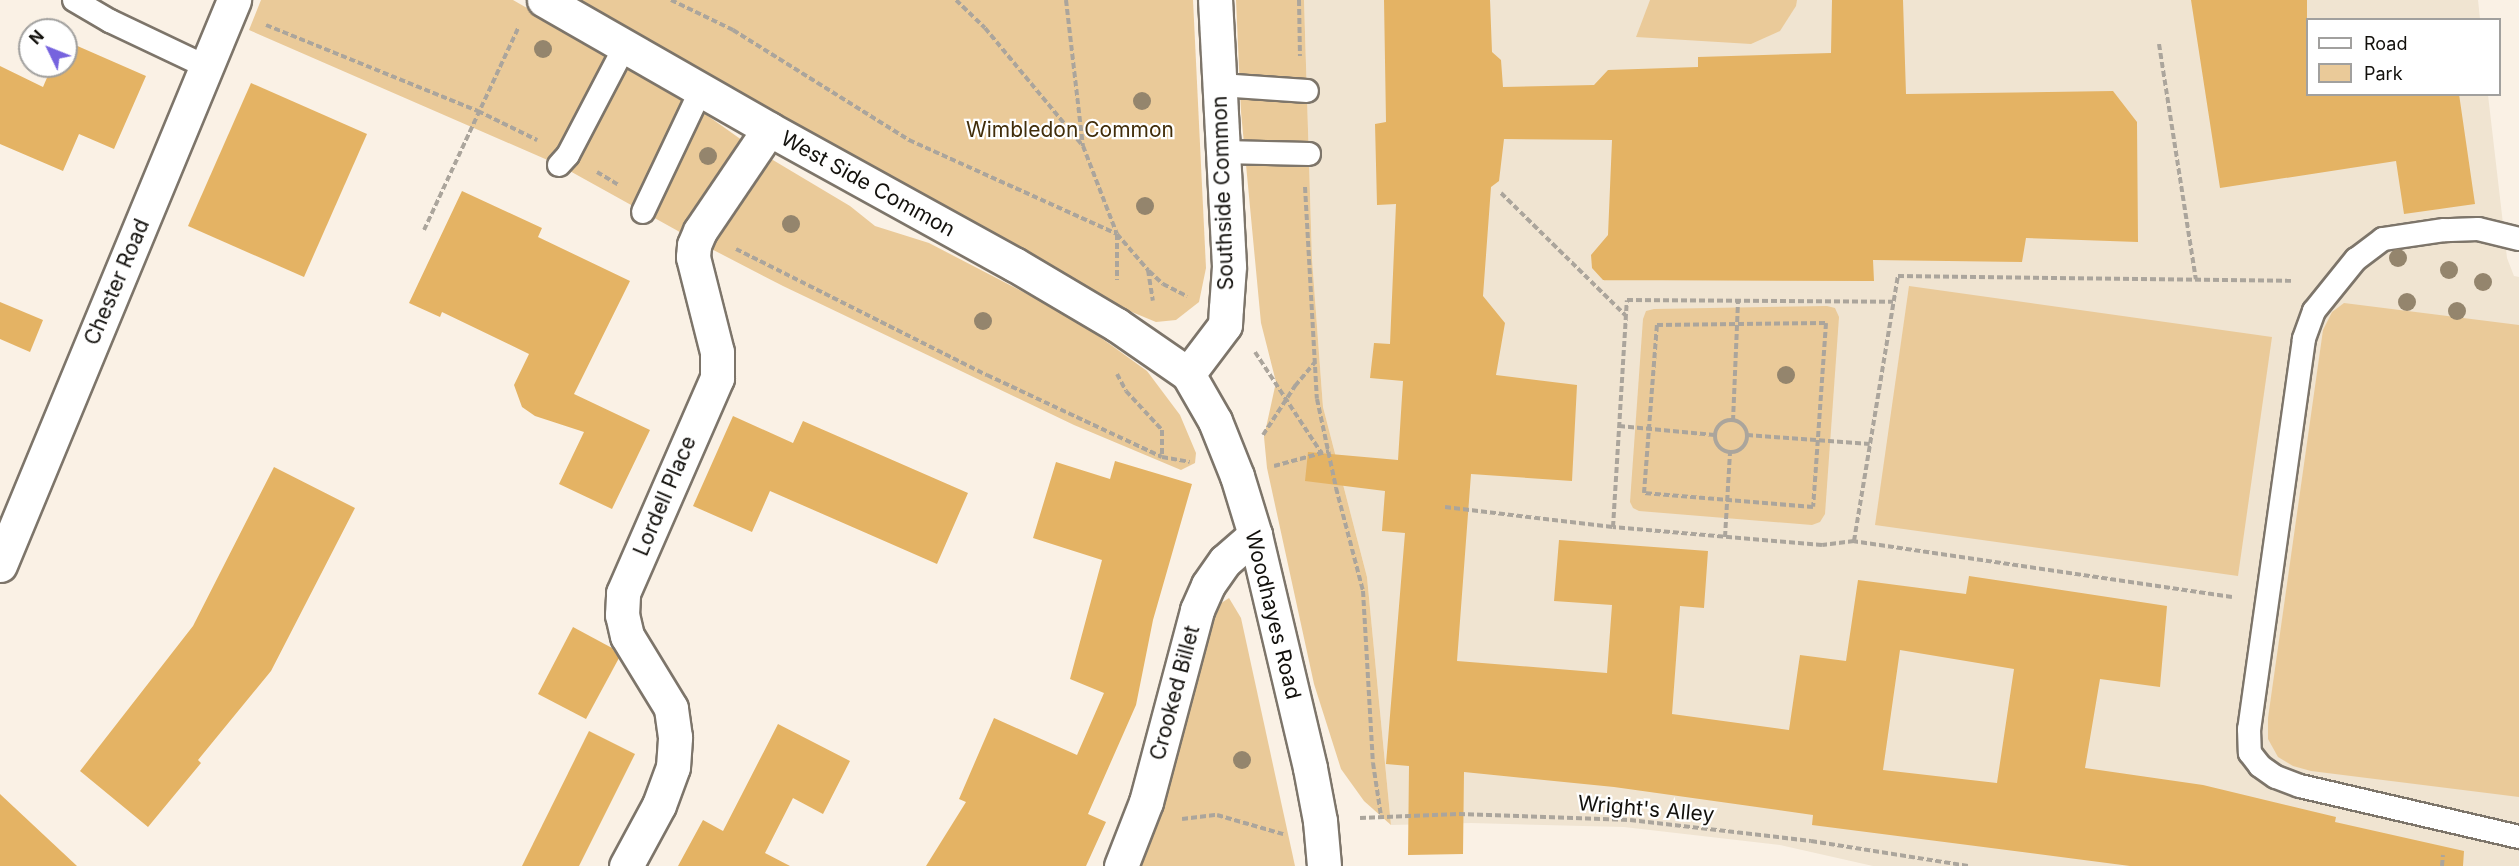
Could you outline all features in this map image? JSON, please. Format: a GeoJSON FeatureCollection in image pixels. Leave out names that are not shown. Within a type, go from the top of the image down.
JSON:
{"type":"FeatureCollection","features":[{"type":"Feature","properties":{"kind":"street","name":"Chester Road"},"geometry":{"type":"LineString","coordinates":[[0,565],[234,0]]}},
{"type":"Feature","properties":{"kind":"street","name":"Southside Common"},"geometry":{"type":"LineString","coordinates":[[1215,0],[1229,266],[1225,325]]}},
{"type":"Feature","properties":{"kind":"street","name":"West Side Common"},"geometry":{"type":"LineString","coordinates":[[533,10],[625,46],[769,129],[1014,264],[1117,325],[1158,356],[1188,374]]}},
{"type":"Feature","properties":{"kind":"street","name":"Lordell Place"},"geometry":{"type":"LineString","coordinates":[[626,866],[659,806],[673,767],[675,737],[671,708],[627,636],[622,615],[623,593],[717,378],[717,352],[693,257],[694,245],[700,231],[769,129]]}},
{"type":"Feature","properties":{"kind":"street"},"geometry":{"type":"LineString","coordinates":[[1188,374],[1225,325]]}},
{"type":"Feature","properties":{"kind":"street","name":"Woodhayes Road"},"geometry":{"type":"LineString","coordinates":[[1188,374],[1215,421],[1237,476],[1255,535],[1310,768],[1322,842]]}},
{"type":"Feature","properties":{"kind":"street","name":"Crooked Billet"},"geometry":{"type":"LineString","coordinates":[[1121,866],[1146,802],[1197,610],[1208,585],[1225,561],[1255,535]]}},
{"type":"Feature","properties":{"kind":"lane"},"geometry":{"type":"LineString","coordinates":[[74,0],[110,21],[207,67]]}},
{"type":"Feature","properties":{"kind":"lane"},"geometry":{"type":"LineString","coordinates":[[559,165],[568,155],[625,46]]}},
{"type":"Feature","properties":{"kind":"lane"},"geometry":{"type":"LineString","coordinates":[[1220,85],[1304,91]]}},
{"type":"Feature","properties":{"kind":"lane"},"geometry":{"type":"LineString","coordinates":[[643,212],[701,90]]}},
{"type":"Feature","properties":{"kind":"lane"},"geometry":{"type":"LineString","coordinates":[[1223,152],[1306,154]]}},
{"type":"Feature","properties":{"kind":"lane"},"geometry":{"type":"LineString","coordinates":[[2519,239],[2478,230],[2444,230],[2382,239],[2356,259],[2335,282],[2314,311],[2304,339],[2249,729],[2250,753],[2260,766],[2276,777],[2300,786],[2519,837]]}},
{"type":"Feature","properties":{"kind":"path"},"geometry":{"type":"LineString","coordinates":[[671,0],[733,30],[909,140],[1117,234]]}},
{"type":"Feature","properties":{"kind":"path"},"geometry":{"type":"LineString","coordinates":[[956,0],[985,28],[1083,146]]}},
{"type":"Feature","properties":{"kind":"path"},"geometry":{"type":"LineString","coordinates":[[1066,0],[1083,146],[1117,234],[1148,270],[1158,356]]}},
{"type":"Feature","properties":{"kind":"path"},"geometry":{"type":"LineString","coordinates":[[1299,0],[1304,91]]}},
{"type":"Feature","properties":{"kind":"path"},"geometry":{"type":"LineString","coordinates":[[424,230],[533,10]]}},
{"type":"Feature","properties":{"kind":"path"},"geometry":{"type":"LineString","coordinates":[[2159,44],[2196,279]]}},
{"type":"Feature","properties":{"kind":"path"},"geometry":{"type":"LineString","coordinates":[[1306,154],[1317,399],[1336,488],[1363,591],[1373,763],[1381,816]]}},
{"type":"Feature","properties":{"kind":"path"},"geometry":{"type":"LineString","coordinates":[[1501,194],[1626,315]]}},
{"type":"Feature","properties":{"kind":"path"},"geometry":{"type":"LineString","coordinates":[[1854,541],[1898,276],[2335,282]]}},
{"type":"Feature","properties":{"kind":"path"},"geometry":{"type":"LineString","coordinates":[[1613,527],[1627,300],[1893,302]]}},
{"type":"Feature","properties":{"kind":"path"},"geometry":{"type":"LineString","coordinates":[[1733,421],[1738,300]]}},
{"type":"Feature","properties":{"kind":"path"},"geometry":{"type":"LineString","coordinates":[[1826,323],[1813,507],[1644,493],[1649,429],[1657,325],[1826,323]]}},
{"type":"Feature","properties":{"kind":"path"},"geometry":{"type":"LineString","coordinates":[[1225,325],[1256,352],[1322,454]]}},
{"type":"Feature","properties":{"kind":"path"},"geometry":{"type":"LineString","coordinates":[[1262,444],[1262,437],[1287,401],[1294,386],[1315,362]]}},
{"type":"Feature","properties":{"kind":"path"},"geometry":{"type":"LineString","coordinates":[[1733,421],[1743,426],[1747,435],[1740,449],[1730,452],[1717,445],[1715,435],[1719,425],[1733,421]]}},
{"type":"Feature","properties":{"kind":"path"},"geometry":{"type":"LineString","coordinates":[[1619,426],[1715,435]]}},
{"type":"Feature","properties":{"kind":"path"},"geometry":{"type":"LineString","coordinates":[[1747,435],[1870,444]]}},
{"type":"Feature","properties":{"kind":"path"},"geometry":{"type":"LineString","coordinates":[[1267,468],[1329,451]]}},
{"type":"Feature","properties":{"kind":"path"},"geometry":{"type":"LineString","coordinates":[[1725,537],[1730,452]]}},
{"type":"Feature","properties":{"kind":"path"},"geometry":{"type":"LineString","coordinates":[[1445,507],[1613,527],[1725,537],[1822,545],[1854,541],[2268,602]]}},
{"type":"Feature","properties":{"kind":"path","name":"Wright's Alley"},"geometry":{"type":"LineString","coordinates":[[1146,802],[1173,820],[1217,815],[1280,834],[1322,842],[1381,816],[1460,814],[1630,820],[1811,841],[1968,866]]}},
{"type":"Feature","properties":{"kind":"shaded area"},"geometry":{"type":"Polygon","coordinates":[[[1304,0],[2478,0],[2480,18],[2306,18],[2306,96],[2488,96],[2507,258],[2514,276],[2519,277],[2519,866],[1873,866],[1780,845],[1624,827],[1471,823],[1391,825],[1367,577],[1323,407],[1312,259],[1304,0]]]}},
{"type":"Feature","properties":{"kind":"green space"},"geometry":{"type":"Polygon","coordinates":[[[261,0],[513,0],[674,92],[756,150],[850,206],[875,226],[929,243],[1075,319],[1147,371],[1180,415],[1196,453],[1195,463],[1181,470],[1074,425],[783,286],[559,165],[249,30],[261,0]]]}},
{"type":"Feature","properties":{"kind":"green space","name":"Wimbledon Common"},"geometry":{"type":"Polygon","coordinates":[[[566,0],[1193,0],[1206,268],[1199,302],[1176,320],[1156,322],[1127,310],[566,0]]]}},
{"type":"Feature","properties":{"kind":"green space"},"geometry":{"type":"Polygon","coordinates":[[[1236,0],[1304,0],[1312,259],[1323,407],[1367,577],[1391,825],[1364,801],[1341,769],[1314,684],[1267,468],[1264,437],[1276,382],[1261,323],[1241,112],[1236,0]]]}},
{"type":"Feature","properties":{"kind":"green space"},"geometry":{"type":"Polygon","coordinates":[[[1650,0],[1797,0],[1796,6],[1780,31],[1751,44],[1636,37],[1650,0]]]}},
{"type":"Feature","properties":{"kind":"green space"},"geometry":{"type":"Polygon","coordinates":[[[1909,286],[2272,337],[2238,576],[1875,525],[1909,286]]]}},
{"type":"Feature","properties":{"kind":"green space"},"geometry":{"type":"Polygon","coordinates":[[[2344,303],[2519,325],[2519,797],[2311,771],[2293,766],[2278,757],[2268,739],[2268,718],[2323,330],[2332,312],[2344,303]]]}},
{"type":"Feature","properties":{"kind":"green space"},"geometry":{"type":"Polygon","coordinates":[[[1827,306],[1835,308],[1839,317],[1825,514],[1820,522],[1812,525],[1639,511],[1633,508],[1630,502],[1643,319],[1646,311],[1827,306]]]}},
{"type":"Feature","properties":{"kind":"green space"},"geometry":{"type":"Polygon","coordinates":[[[1229,598],[1241,618],[1295,866],[1136,866],[1209,611],[1229,598]]]}},
{"type":"Feature","properties":{"kind":"building"},"geometry":{"type":"Polygon","coordinates":[[[1384,0],[1490,0],[1492,52],[1501,60],[1503,87],[1594,85],[1608,70],[1698,67],[1698,57],[1831,53],[1832,0],[1903,0],[1906,94],[2113,91],[2137,122],[2138,242],[2026,238],[2022,262],[1873,260],[1874,281],[1603,280],[1592,268],[1591,255],[1608,235],[1612,140],[1504,139],[1499,181],[1491,187],[1483,296],[1505,323],[1496,375],[1577,385],[1572,481],[1471,474],[1457,661],[1607,673],[1612,605],[1554,601],[1559,540],[1708,551],[1704,608],[1680,606],[1672,714],[1789,730],[1800,655],[1846,661],[1858,580],[1966,594],[1969,576],[2167,606],[2160,687],[2100,679],[2085,768],[2203,785],[2336,817],[2335,822],[2464,851],[2463,866],[2130,866],[1812,825],[1813,815],[1614,787],[1464,772],[1463,854],[1408,855],[1409,766],[1386,764],[1405,533],[1382,531],[1385,491],[1305,481],[1308,452],[1398,460],[1403,381],[1370,378],[1374,343],[1390,344],[1396,204],[1377,205],[1375,124],[1386,122],[1384,0]],[[1900,650],[1883,770],[1997,783],[2014,669],[1900,650]]]}},
{"type":"Feature","properties":{"kind":"building"},"geometry":{"type":"Polygon","coordinates":[[[2191,0],[2307,0],[2306,96],[2459,96],[2475,204],[2404,214],[2396,161],[2220,188],[2191,0]]]}},
{"type":"Feature","properties":{"kind":"building"},"geometry":{"type":"Polygon","coordinates":[[[78,46],[146,76],[114,149],[79,134],[63,171],[0,144],[0,66],[18,75],[18,78],[25,78],[43,87],[47,78],[78,78],[78,46]]]}},
{"type":"Feature","properties":{"kind":"building"},"geometry":{"type":"Polygon","coordinates":[[[251,83],[367,134],[304,277],[188,226],[251,83]]]}},
{"type":"Feature","properties":{"kind":"building"},"geometry":{"type":"Polygon","coordinates":[[[462,191],[542,228],[538,237],[630,281],[574,394],[650,430],[612,509],[559,484],[584,432],[535,416],[522,407],[514,385],[529,354],[442,312],[440,317],[409,303],[462,191]]]}},
{"type":"Feature","properties":{"kind":"building"},"geometry":{"type":"Polygon","coordinates":[[[0,302],[43,320],[30,352],[0,339],[0,302]]]}},
{"type":"Feature","properties":{"kind":"building"},"geometry":{"type":"Polygon","coordinates":[[[733,416],[793,443],[803,421],[968,493],[937,564],[770,491],[752,532],[693,506],[733,416]]]}},
{"type":"Feature","properties":{"kind":"building"},"geometry":{"type":"Polygon","coordinates":[[[1115,461],[1192,484],[1153,620],[1136,705],[1088,814],[1106,822],[1086,866],[926,866],[966,802],[959,799],[994,718],[1077,755],[1104,693],[1070,679],[1102,560],[1033,538],[1056,462],[1110,479],[1115,461]]]}},
{"type":"Feature","properties":{"kind":"building"},"geometry":{"type":"Polygon","coordinates":[[[274,467],[355,508],[271,671],[198,760],[201,763],[148,827],[80,771],[193,626],[274,467]]]}},
{"type":"Feature","properties":{"kind":"building"},"geometry":{"type":"Polygon","coordinates":[[[573,627],[612,648],[619,658],[586,719],[538,694],[573,627]]]}},
{"type":"Feature","properties":{"kind":"building"},"geometry":{"type":"Polygon","coordinates":[[[778,724],[850,761],[823,814],[793,798],[765,853],[790,866],[678,866],[703,820],[723,831],[778,724]]]}},
{"type":"Feature","properties":{"kind":"building"},"geometry":{"type":"Polygon","coordinates":[[[589,731],[635,754],[579,866],[522,866],[589,731]]]}},
{"type":"Feature","properties":{"kind":"building"},"geometry":{"type":"Polygon","coordinates":[[[0,794],[77,866],[0,866],[0,794]]]}}]}
